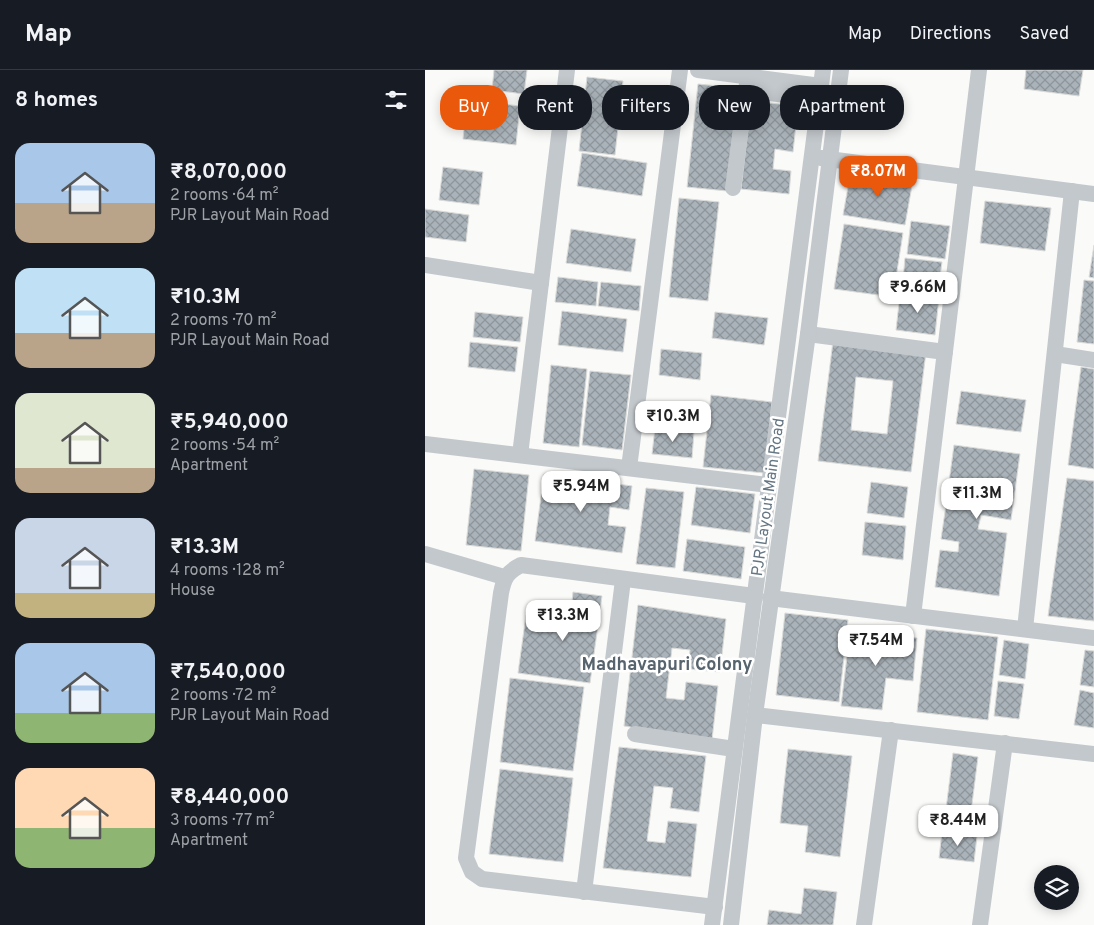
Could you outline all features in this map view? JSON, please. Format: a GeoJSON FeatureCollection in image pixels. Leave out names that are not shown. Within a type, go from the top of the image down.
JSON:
{"type":"FeatureCollection","features":[{"type":"Feature","properties":{"kind":"street"},"geometry":{"type":"LineString","coordinates":[[520,455],[567,70]]}},
{"type":"Feature","properties":{"kind":"street"},"geometry":{"type":"LineString","coordinates":[[629,468],[680,70]]}},
{"type":"Feature","properties":{"kind":"street"},"geometry":{"type":"LineString","coordinates":[[698,70],[747,83],[787,82],[822,78]]}},
{"type":"Feature","properties":{"kind":"street"},"geometry":{"type":"LineString","coordinates":[[731,925],[770,598],[808,334],[841,70]]}},
{"type":"Feature","properties":{"kind":"street"},"geometry":{"type":"LineString","coordinates":[[913,616],[979,70]]}},
{"type":"Feature","properties":{"kind":"street","name":"PJR Layout Main Road"},"geometry":{"type":"LineString","coordinates":[[712,925],[822,78]]}},
{"type":"Feature","properties":{"kind":"street"},"geometry":{"type":"LineString","coordinates":[[733,188],[747,83]]}},
{"type":"Feature","properties":{"kind":"street"},"geometry":{"type":"LineString","coordinates":[[813,157],[1094,194]]}},
{"type":"Feature","properties":{"kind":"street"},"geometry":{"type":"LineString","coordinates":[[1025,630],[1072,191]]}},
{"type":"Feature","properties":{"kind":"street"},"geometry":{"type":"LineString","coordinates":[[425,266],[541,283]]}},
{"type":"Feature","properties":{"kind":"street"},"geometry":{"type":"LineString","coordinates":[[808,334],[945,352]]}},
{"type":"Feature","properties":{"kind":"street"},"geometry":{"type":"LineString","coordinates":[[1055,354],[1094,360]]}},
{"type":"Feature","properties":{"kind":"street"},"geometry":{"type":"LineString","coordinates":[[425,444],[768,485]]}},
{"type":"Feature","properties":{"kind":"street"},"geometry":{"type":"LineString","coordinates":[[759,552],[776,555]]}},
{"type":"Feature","properties":{"kind":"street"},"geometry":{"type":"LineString","coordinates":[[425,554],[504,577]]}},
{"type":"Feature","properties":{"kind":"street"},"geometry":{"type":"LineString","coordinates":[[715,907],[482,879],[471,872],[466,858],[504,577],[521,565],[754,596]]}},
{"type":"Feature","properties":{"kind":"street"},"geometry":{"type":"LineString","coordinates":[[584,892],[623,580]]}},
{"type":"Feature","properties":{"kind":"street"},"geometry":{"type":"LineString","coordinates":[[770,598],[1094,638]]}},
{"type":"Feature","properties":{"kind":"street"},"geometry":{"type":"LineString","coordinates":[[755,715],[1094,754]]}},
{"type":"Feature","properties":{"kind":"street"},"geometry":{"type":"LineString","coordinates":[[864,925],[891,730]]}},
{"type":"Feature","properties":{"kind":"street"},"geometry":{"type":"LineString","coordinates":[[635,734],[734,749]]}},
{"type":"Feature","properties":{"kind":"street"},"geometry":{"type":"LineString","coordinates":[[980,925],[1005,743]]}},
{"type":"Feature","properties":{"kind":"building"},"geometry":{"type":"Polygon","coordinates":[[[494,70],[527,70],[525,85],[518,85],[518,93],[508,92],[508,85],[492,85],[494,70]]]}},
{"type":"Feature","properties":{"kind":"building"},"geometry":{"type":"Polygon","coordinates":[[[1026,70],[1083,70],[1079,96],[1024,89],[1026,70]]]}},
{"type":"Feature","properties":{"kind":"building"},"geometry":{"type":"Polygon","coordinates":[[[587,77],[623,81],[623,85],[602,85],[602,130],[618,130],[615,155],[579,151],[581,130],[592,130],[592,85],[586,85],[587,77]]]}},
{"type":"Feature","properties":{"kind":"building"},"geometry":{"type":"Polygon","coordinates":[[[698,84],[708,85],[699,85],[699,130],[734,130],[727,191],[687,187],[698,84]]]}},
{"type":"Feature","properties":{"kind":"building"},"geometry":{"type":"Polygon","coordinates":[[[770,103],[780,104],[780,130],[795,130],[793,152],[775,149],[773,169],[791,171],[789,194],[741,189],[748,130],[770,130],[770,103]]]}},
{"type":"Feature","properties":{"kind":"building"},"geometry":{"type":"Polygon","coordinates":[[[508,105],[518,106],[516,145],[463,139],[464,130],[508,130],[508,105]]]}},
{"type":"Feature","properties":{"kind":"building"},"geometry":{"type":"Polygon","coordinates":[[[582,153],[647,163],[642,196],[577,186],[582,153]]]}},
{"type":"Feature","properties":{"kind":"building"},"geometry":{"type":"Polygon","coordinates":[[[443,167],[483,172],[479,205],[439,200],[443,167]]]}},
{"type":"Feature","properties":{"kind":"building"},"geometry":{"type":"Polygon","coordinates":[[[851,170],[913,180],[905,225],[843,215],[851,170]]]}},
{"type":"Feature","properties":{"kind":"building"},"geometry":{"type":"Polygon","coordinates":[[[679,198],[719,202],[708,301],[669,297],[679,198]]]}},
{"type":"Feature","properties":{"kind":"building"},"geometry":{"type":"Polygon","coordinates":[[[985,201],[1051,208],[1045,251],[980,243],[985,201]]]}},
{"type":"Feature","properties":{"kind":"building"},"geometry":{"type":"Polygon","coordinates":[[[425,209],[469,215],[466,242],[425,237],[425,209]]]}},
{"type":"Feature","properties":{"kind":"building"},"geometry":{"type":"Polygon","coordinates":[[[911,221],[950,226],[945,259],[907,254],[911,221]]]}},
{"type":"Feature","properties":{"kind":"building"},"geometry":{"type":"Polygon","coordinates":[[[844,224],[903,233],[893,297],[834,289],[844,224]]]}},
{"type":"Feature","properties":{"kind":"building"},"geometry":{"type":"Polygon","coordinates":[[[571,229],[636,239],[631,272],[566,263],[571,229]]]}},
{"type":"Feature","properties":{"kind":"building"},"geometry":{"type":"Polygon","coordinates":[[[1094,245],[1094,278],[1089,277],[1094,245]]]}},
{"type":"Feature","properties":{"kind":"building"},"geometry":{"type":"Polygon","coordinates":[[[905,258],[942,262],[938,294],[902,290],[905,258]]]}},
{"type":"Feature","properties":{"kind":"building"},"geometry":{"type":"Polygon","coordinates":[[[558,277],[598,282],[596,306],[555,302],[558,277]]]}},
{"type":"Feature","properties":{"kind":"building"},"geometry":{"type":"Polygon","coordinates":[[[1084,280],[1094,281],[1094,344],[1077,342],[1084,280]]]}},
{"type":"Feature","properties":{"kind":"building"},"geometry":{"type":"Polygon","coordinates":[[[601,282],[641,286],[639,311],[598,306],[601,282]]]}},
{"type":"Feature","properties":{"kind":"building"},"geometry":{"type":"Polygon","coordinates":[[[900,294],[939,298],[935,335],[896,330],[900,294]]]}},
{"type":"Feature","properties":{"kind":"building"},"geometry":{"type":"Polygon","coordinates":[[[562,311],[627,319],[623,352],[558,345],[562,311]]]}},
{"type":"Feature","properties":{"kind":"building"},"geometry":{"type":"Polygon","coordinates":[[[475,312],[523,317],[520,342],[473,337],[475,312]]]}},
{"type":"Feature","properties":{"kind":"building"},"geometry":{"type":"Polygon","coordinates":[[[715,312],[768,318],[764,345],[712,338],[715,312]]]}},
{"type":"Feature","properties":{"kind":"building"},"geometry":{"type":"Polygon","coordinates":[[[833,341],[926,352],[911,472],[818,461],[833,341]],[[856,377],[851,430],[887,434],[893,381],[856,377]]]}},
{"type":"Feature","properties":{"kind":"building"},"geometry":{"type":"Polygon","coordinates":[[[470,342],[518,347],[515,372],[468,367],[470,342]]]}},
{"type":"Feature","properties":{"kind":"building"},"geometry":{"type":"Polygon","coordinates":[[[661,349],[702,353],[700,380],[659,375],[661,349]]]}},
{"type":"Feature","properties":{"kind":"building"},"geometry":{"type":"Polygon","coordinates":[[[551,365],[587,369],[579,447],[543,443],[551,365]]]}},
{"type":"Feature","properties":{"kind":"building"},"geometry":{"type":"Polygon","coordinates":[[[1081,367],[1094,369],[1094,469],[1068,465],[1081,367]]]}},
{"type":"Feature","properties":{"kind":"building"},"geometry":{"type":"Polygon","coordinates":[[[590,371],[631,375],[622,450],[582,445],[590,371]]]}},
{"type":"Feature","properties":{"kind":"building"},"geometry":{"type":"Polygon","coordinates":[[[961,391],[1026,400],[1021,432],[956,424],[961,391]]]}},
{"type":"Feature","properties":{"kind":"building"},"geometry":{"type":"Polygon","coordinates":[[[711,395],[772,402],[765,473],[703,467],[711,395]]]}},
{"type":"Feature","properties":{"kind":"building"},"geometry":{"type":"Polygon","coordinates":[[[655,428],[694,432],[692,458],[652,454],[655,428]]]}},
{"type":"Feature","properties":{"kind":"building"},"geometry":{"type":"Polygon","coordinates":[[[954,445],[1020,454],[1011,520],[981,515],[978,529],[1007,533],[999,596],[935,587],[940,550],[958,552],[959,542],[941,539],[947,498],[965,501],[966,491],[948,489],[954,445]]]}},
{"type":"Feature","properties":{"kind":"building"},"geometry":{"type":"Polygon","coordinates":[[[474,469],[529,475],[521,551],[466,545],[474,469]]]}},
{"type":"Feature","properties":{"kind":"building"},"geometry":{"type":"Polygon","coordinates":[[[544,474],[632,486],[629,510],[610,507],[608,525],[626,527],[622,553],[535,541],[544,474]]]}},
{"type":"Feature","properties":{"kind":"building"},"geometry":{"type":"Polygon","coordinates":[[[1067,478],[1094,481],[1094,621],[1048,616],[1067,478]]]}},
{"type":"Feature","properties":{"kind":"building"},"geometry":{"type":"Polygon","coordinates":[[[871,482],[908,487],[904,518],[867,513],[871,482]]]}},
{"type":"Feature","properties":{"kind":"building"},"geometry":{"type":"Polygon","coordinates":[[[696,487],[755,494],[750,533],[691,525],[696,487]]]}},
{"type":"Feature","properties":{"kind":"building"},"geometry":{"type":"Polygon","coordinates":[[[646,488],[684,492],[675,568],[636,564],[646,488]]]}},
{"type":"Feature","properties":{"kind":"building"},"geometry":{"type":"Polygon","coordinates":[[[865,522],[906,526],[903,560],[862,555],[865,522]]]}},
{"type":"Feature","properties":{"kind":"building"},"geometry":{"type":"Polygon","coordinates":[[[687,539],[745,547],[741,579],[683,571],[687,539]]]}},
{"type":"Feature","properties":{"kind":"building"},"geometry":{"type":"Polygon","coordinates":[[[573,592],[602,596],[590,683],[518,673],[526,615],[570,621],[573,592]]]}},
{"type":"Feature","properties":{"kind":"building"},"geometry":{"type":"Polygon","coordinates":[[[638,605],[726,619],[720,672],[688,669],[690,650],[672,648],[666,698],[684,700],[686,682],[718,686],[712,740],[624,726],[638,605]]]}},
{"type":"Feature","properties":{"kind":"building"},"geometry":{"type":"Polygon","coordinates":[[[785,613],[848,620],[839,702],[776,695],[785,613]]]}},
{"type":"Feature","properties":{"kind":"building"},"geometry":{"type":"Polygon","coordinates":[[[926,629],[998,637],[988,720],[917,712],[926,629]]]}},
{"type":"Feature","properties":{"kind":"building"},"geometry":{"type":"Polygon","coordinates":[[[850,631],[917,638],[913,681],[886,678],[882,710],[841,706],[850,631]]]}},
{"type":"Feature","properties":{"kind":"building"},"geometry":{"type":"Polygon","coordinates":[[[1004,640],[1029,644],[1025,679],[999,675],[1004,640]]]}},
{"type":"Feature","properties":{"kind":"building"},"geometry":{"type":"Polygon","coordinates":[[[1085,650],[1094,651],[1094,687],[1080,685],[1085,650]]]}},
{"type":"Feature","properties":{"kind":"building"},"geometry":{"type":"Polygon","coordinates":[[[510,678],[584,687],[573,771],[500,762],[510,678]]]}},
{"type":"Feature","properties":{"kind":"building"},"geometry":{"type":"Polygon","coordinates":[[[998,681],[1024,684],[1019,719],[994,716],[998,681]]]}},
{"type":"Feature","properties":{"kind":"building"},"geometry":{"type":"Polygon","coordinates":[[[1080,690],[1094,693],[1094,728],[1074,725],[1080,690]]]}},
{"type":"Feature","properties":{"kind":"building"},"geometry":{"type":"Polygon","coordinates":[[[619,747],[706,756],[699,812],[670,808],[673,788],[654,786],[647,841],[665,843],[668,821],[697,824],[691,877],[603,868],[619,747]]]}},
{"type":"Feature","properties":{"kind":"building"},"geometry":{"type":"Polygon","coordinates":[[[788,749],[852,756],[840,857],[805,852],[808,826],[780,823],[788,749]]]}},
{"type":"Feature","properties":{"kind":"building"},"geometry":{"type":"Polygon","coordinates":[[[953,753],[978,757],[970,820],[945,817],[953,753]]]}},
{"type":"Feature","properties":{"kind":"building"},"geometry":{"type":"Polygon","coordinates":[[[500,769],[573,778],[563,862],[489,854],[500,769]]]}},
{"type":"Feature","properties":{"kind":"building"},"geometry":{"type":"Polygon","coordinates":[[[942,832],[977,836],[974,862],[939,858],[942,832]]]}},
{"type":"Feature","properties":{"kind":"building"},"geometry":{"type":"Polygon","coordinates":[[[804,888],[837,892],[833,925],[767,925],[769,910],[801,914],[804,888]]]}},
{"type":"Feature","properties":{"kind":"district","name":"Madhavapuri Colony"},"geometry":{"type":"Point","coordinates":[667,664]}}]}
